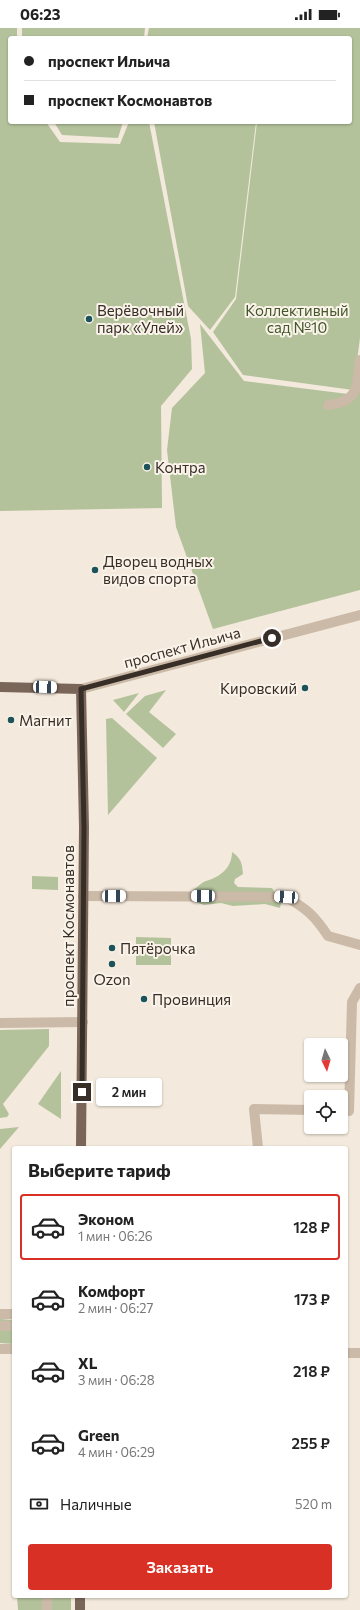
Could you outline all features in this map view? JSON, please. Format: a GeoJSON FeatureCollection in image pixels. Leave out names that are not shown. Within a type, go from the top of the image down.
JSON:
{"type":"FeatureCollection","features":[{"type":"Feature","properties":{"kind":"main road","name":"проспект Ильича"},"geometry":{"type":"LineString","coordinates":[[0,687],[81,689]]}},
{"type":"Feature","properties":{"kind":"main road","name":"проспект Космонавтов"},"geometry":{"type":"LineString","coordinates":[[81,689],[84,773],[81,1146]]}},
{"type":"Feature","properties":{"kind":"main road"},"geometry":{"type":"LineString","coordinates":[[80,1598],[80,1610]]}},
{"type":"Feature","properties":{"kind":"street"},"geometry":{"type":"LineString","coordinates":[[328,405],[343,403],[354,393],[360,360]]}},
{"type":"Feature","properties":{"kind":"street","name":"проспект Ильича"},"geometry":{"type":"LineString","coordinates":[[81,689],[360,615]]}},
{"type":"Feature","properties":{"kind":"street"},"geometry":{"type":"LineString","coordinates":[[83,896],[286,897],[316,917],[328,936],[360,945]]}},
{"type":"Feature","properties":{"kind":"street"},"geometry":{"type":"LineString","coordinates":[[348,1111],[352,1002],[360,988]]}},
{"type":"Feature","properties":{"kind":"street"},"geometry":{"type":"LineString","coordinates":[[0,1023],[83,1022]]}},
{"type":"Feature","properties":{"kind":"street"},"geometry":{"type":"LineString","coordinates":[[258,1146],[254,1109],[304,1110]]}},
{"type":"Feature","properties":{"kind":"street"},"geometry":{"type":"LineString","coordinates":[[0,1314],[12,1314]]}},
{"type":"Feature","properties":{"kind":"street"},"geometry":{"type":"LineString","coordinates":[[0,1326],[12,1326]]}},
{"type":"Feature","properties":{"kind":"street"},"geometry":{"type":"LineString","coordinates":[[0,1349],[12,1349]]}},
{"type":"Feature","properties":{"kind":"street"},"geometry":{"type":"LineString","coordinates":[[348,1353],[360,1353]]}},
{"type":"Feature","properties":{"kind":"street"},"geometry":{"type":"LineString","coordinates":[[47,1598],[47,1610]]}},
{"type":"Feature","properties":{"kind":"green space"},"geometry":{"type":"Polygon","coordinates":[[[0,28],[17,28],[17,36],[8,36],[8,124],[47,124],[60,142],[120,144],[128,124],[149,124],[191,339],[192,369],[161,406],[162,508],[0,511],[0,28]]]}},
{"type":"Feature","properties":{"kind":"green space"},"geometry":{"type":"Polygon","coordinates":[[[22,28],[145,28],[144,36],[22,36],[22,28]]]}},
{"type":"Feature","properties":{"kind":"green space","name":"Коллективный сад №10"},"geometry":{"type":"Polygon","coordinates":[[[149,28],[360,28],[360,338],[353,390],[243,375],[213,332],[236,299],[257,124],[352,124],[352,36],[147,36],[149,28]]]}},
{"type":"Feature","properties":{"kind":"green space"},"geometry":{"type":"Polygon","coordinates":[[[55,124],[122,124],[118,138],[62,135],[55,124]]]}},
{"type":"Feature","properties":{"kind":"green space"},"geometry":{"type":"Polygon","coordinates":[[[154,124],[256,124],[235,297],[210,330],[188,306],[154,124]]]}},
{"type":"Feature","properties":{"kind":"green space"},"geometry":{"type":"Polygon","coordinates":[[[200,324],[244,381],[356,395],[360,370],[360,590],[213,629],[176,527],[167,450],[172,408],[205,373],[200,324]]]}},
{"type":"Feature","properties":{"kind":"green space"},"geometry":{"type":"Polygon","coordinates":[[[166,690],[149,712],[176,734],[163,748],[126,714],[145,696],[166,690]]]}},
{"type":"Feature","properties":{"kind":"green space"},"geometry":{"type":"Polygon","coordinates":[[[139,693],[124,712],[113,700],[139,693]]]}},
{"type":"Feature","properties":{"kind":"green space"},"geometry":{"type":"Polygon","coordinates":[[[112,718],[157,758],[108,815],[106,719],[112,718]]]}},
{"type":"Feature","properties":{"kind":"green space"},"geometry":{"type":"Polygon","coordinates":[[[232,852],[240,861],[243,874],[235,879],[234,883],[238,887],[272,888],[274,891],[273,894],[194,892],[193,890],[203,882],[216,877],[224,871],[230,863],[232,852]]]}},
{"type":"Feature","properties":{"kind":"green space"},"geometry":{"type":"Polygon","coordinates":[[[32,876],[58,877],[58,890],[32,889],[32,876]]]}},
{"type":"Feature","properties":{"kind":"green space"},"geometry":{"type":"Polygon","coordinates":[[[276,898],[281,903],[280,908],[265,904],[233,906],[221,903],[204,905],[190,900],[276,898]]]}},
{"type":"Feature","properties":{"kind":"green space"},"geometry":{"type":"Polygon","coordinates":[[[136,937],[171,938],[171,965],[136,965],[136,937]]]}},
{"type":"Feature","properties":{"kind":"green space"},"geometry":{"type":"Polygon","coordinates":[[[49,1029],[49,1046],[3,1104],[9,1114],[7,1117],[0,1118],[0,1030],[49,1029]]]}},
{"type":"Feature","properties":{"kind":"green space"},"geometry":{"type":"Polygon","coordinates":[[[61,1071],[61,1119],[38,1104],[61,1071]]]}},
{"type":"Feature","properties":{"kind":"green space"},"geometry":{"type":"Polygon","coordinates":[[[19,1127],[0,1149],[0,1129],[19,1127]]]}},
{"type":"Feature","properties":{"kind":"green space"},"geometry":{"type":"Polygon","coordinates":[[[0,1319],[12,1320],[12,1344],[0,1343],[0,1319]]]}},
{"type":"Feature","properties":{"kind":"green space"},"geometry":{"type":"Polygon","coordinates":[[[17,1598],[71,1598],[71,1610],[18,1610],[17,1598]]]}},
{"type":"Feature","properties":{"kind":"place","name":"Верёвочный парк «Улей»"},"geometry":{"type":"Point","coordinates":[89,319]}},
{"type":"Feature","properties":{"kind":"place","name":"Контра"},"geometry":{"type":"Point","coordinates":[147,467]}},
{"type":"Feature","properties":{"kind":"place","name":"Дворец водных видов спорта"},"geometry":{"type":"Point","coordinates":[95,570]}},
{"type":"Feature","properties":{"kind":"place","name":"Кировский"},"geometry":{"type":"Point","coordinates":[305,688]}},
{"type":"Feature","properties":{"kind":"place","name":"Магнит"},"geometry":{"type":"Point","coordinates":[11,720]}},
{"type":"Feature","properties":{"kind":"place","name":"Пятёрочка"},"geometry":{"type":"Point","coordinates":[112,948]}},
{"type":"Feature","properties":{"kind":"place","name":"Ozon"},"geometry":{"type":"Point","coordinates":[112,964]}},
{"type":"Feature","properties":{"kind":"place","name":"Провинция"},"geometry":{"type":"Point","coordinates":[144,999]}},
{"type":"Feature","properties":{"kind":"route"},"geometry":{"type":"LineString","coordinates":[[82,1092],[84,766],[81,689],[272,638]]}}]}
